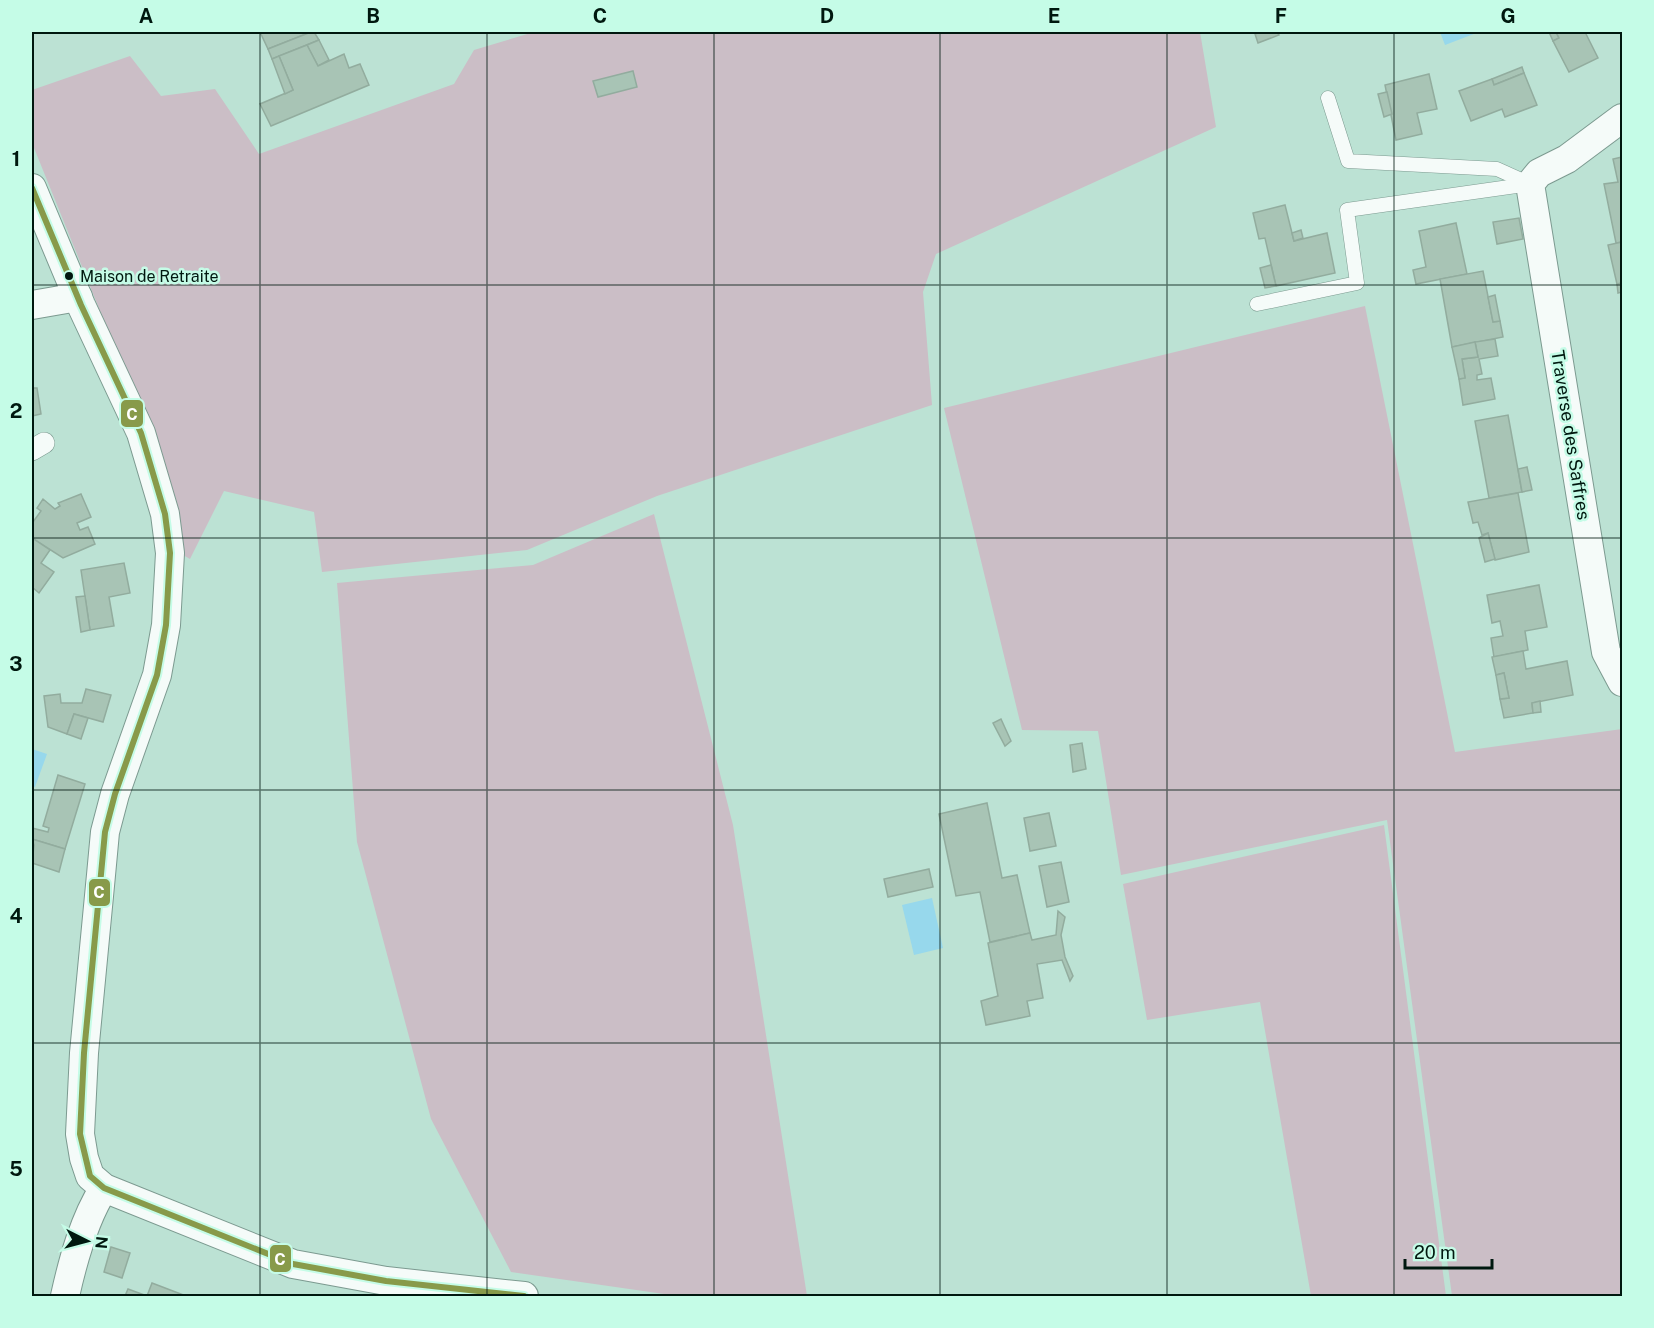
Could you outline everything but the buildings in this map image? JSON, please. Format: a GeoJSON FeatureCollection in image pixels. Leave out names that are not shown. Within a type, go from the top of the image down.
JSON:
{"type":"FeatureCollection","features":[{"type":"Feature","properties":{"kind":"street"},"geometry":{"type":"LineString","coordinates":[[1530,183],[1539,173],[1567,159],[1623,118]]}},
{"type":"Feature","properties":{"kind":"street","name":"Traverse des Saffres"},"geometry":{"type":"LineString","coordinates":[[1530,183],[1606,652],[1623,682]]}},
{"type":"Feature","properties":{"kind":"street"},"geometry":{"type":"LineString","coordinates":[[32,188],[78,297],[141,433],[162,504],[170,553],[166,625],[157,675],[115,794],[105,832],[84,1053],[80,1134],[90,1176],[104,1188],[293,1264],[386,1281],[524,1296]]}},
{"type":"Feature","properties":{"kind":"street"},"geometry":{"type":"LineString","coordinates":[[32,305],[78,297]]}},
{"type":"Feature","properties":{"kind":"street"},"geometry":{"type":"LineString","coordinates":[[65,1296],[72,1264],[104,1188]]}},
{"type":"Feature","properties":{"kind":"lane"},"geometry":{"type":"LineString","coordinates":[[1328,98],[1348,161],[1497,169],[1530,183]]}},
{"type":"Feature","properties":{"kind":"lane"},"geometry":{"type":"LineString","coordinates":[[1257,304],[1357,283],[1347,210],[1530,183]]}},
{"type":"Feature","properties":{"kind":"shaded area"},"geometry":{"type":"Polygon","coordinates":[[[534,32],[1200,32],[1216,127],[936,254],[923,292],[932,405],[657,496],[527,550],[322,572],[314,512],[224,491],[190,559],[183,555],[176,499],[32,143],[32,90],[130,56],[161,96],[215,89],[259,154],[454,84],[474,50],[534,32]]]}},
{"type":"Feature","properties":{"kind":"shaded area"},"geometry":{"type":"Polygon","coordinates":[[[1365,306],[1455,752],[1622,729],[1622,1296],[1452,1296],[1387,820],[1121,875],[1098,731],[1022,730],[944,408],[1365,306]]]}},
{"type":"Feature","properties":{"kind":"shaded area"},"geometry":{"type":"Polygon","coordinates":[[[654,514],[733,825],[807,1296],[678,1296],[511,1272],[431,1119],[357,842],[337,583],[533,565],[654,514]]]}},
{"type":"Feature","properties":{"kind":"shaded area"},"geometry":{"type":"Polygon","coordinates":[[[1384,825],[1446,1296],[1311,1296],[1260,1002],[1147,1020],[1123,884],[1384,825]]]}},
{"type":"Feature","properties":{"kind":"water"},"geometry":{"type":"Polygon","coordinates":[[[1440,32],[1479,32],[1445,45],[1440,32]]]}},
{"type":"Feature","properties":{"kind":"water"},"geometry":{"type":"Polygon","coordinates":[[[32,749],[47,754],[35,787],[32,786],[32,749]]]}},
{"type":"Feature","properties":{"kind":"water"},"geometry":{"type":"Polygon","coordinates":[[[932,898],[943,948],[914,955],[902,905],[932,898]]]}},
{"type":"Feature","properties":{"kind":"transit line","name":"C"},"geometry":{"type":"LineString","coordinates":[[32,188],[81,305],[141,433],[165,514],[170,553],[166,625],[157,675],[115,794],[105,832],[84,1053],[80,1134],[90,1176],[104,1188],[293,1264],[386,1281],[524,1296]]}},
{"type":"Feature","properties":{"kind":"place","name":"Maison de Retraite"},"geometry":{"type":"Point","coordinates":[69,276]}}]}
